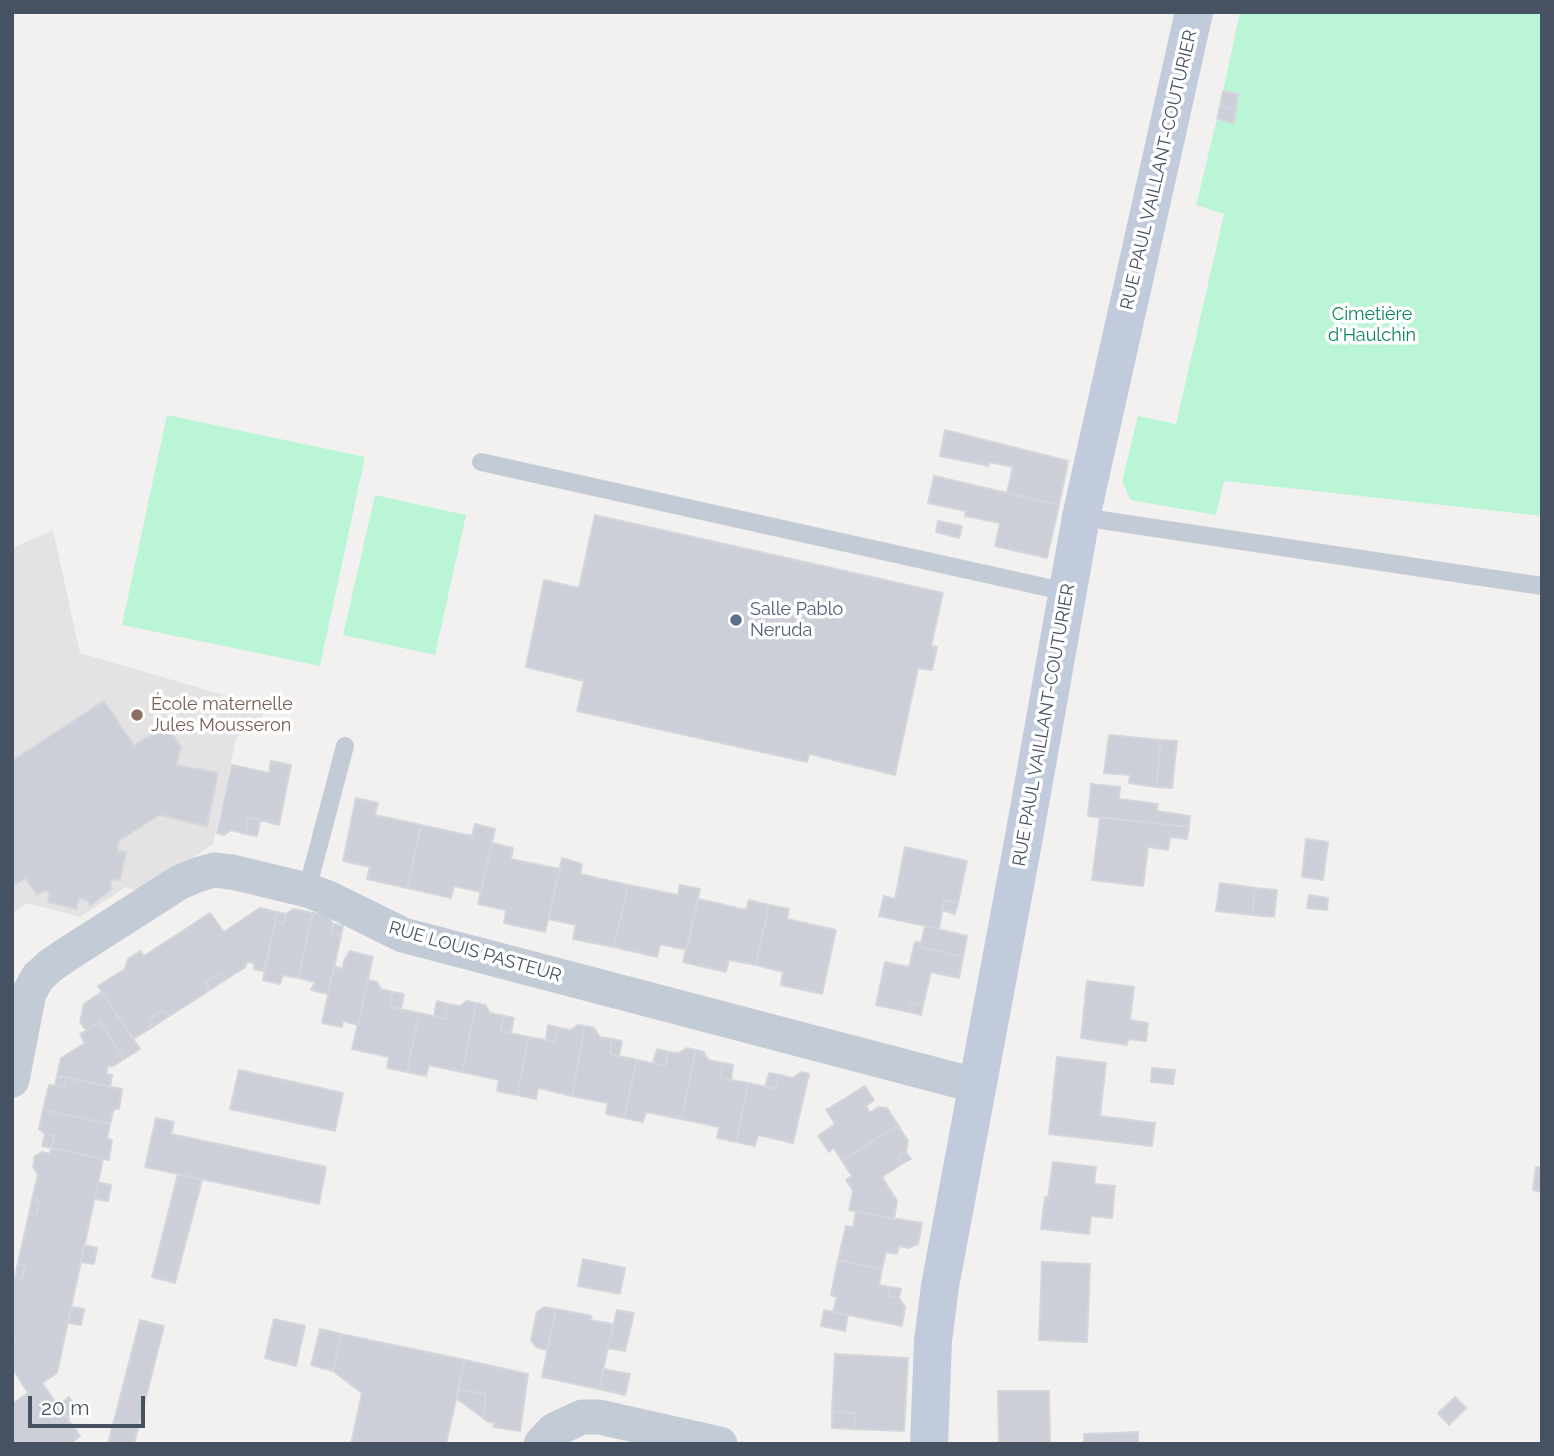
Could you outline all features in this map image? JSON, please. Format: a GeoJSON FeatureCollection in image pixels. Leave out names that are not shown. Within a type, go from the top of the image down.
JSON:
{"type":"FeatureCollection","features":[{"type":"Feature","properties":{"kind":"street","name":"RUE PAUL VAILLANT-COUTURIER"},"geometry":{"type":"LineString","coordinates":[[929,1444],[932,1360],[938,1299],[1067,592],[1081,517],[1194,12]]}},
{"type":"Feature","properties":{"kind":"street","name":"RUE LOUIS PASTEUR"},"geometry":{"type":"LineString","coordinates":[[21,988],[58,960],[180,882],[214,870],[307,890],[403,935],[978,1086]]}},
{"type":"Feature","properties":{"kind":"street"},"geometry":{"type":"LineString","coordinates":[[12,1080],[21,988]]}},
{"type":"Feature","properties":{"kind":"street"},"geometry":{"type":"LineString","coordinates":[[541,1444],[554,1430],[582,1417],[599,1417],[720,1444]]}},
{"type":"Feature","properties":{"kind":"lane"},"geometry":{"type":"LineString","coordinates":[[481,462],[1067,592]]}},
{"type":"Feature","properties":{"kind":"lane"},"geometry":{"type":"LineString","coordinates":[[1081,517],[1542,586]]}},
{"type":"Feature","properties":{"kind":"lane"},"geometry":{"type":"LineString","coordinates":[[307,890],[345,746]]}},
{"type":"Feature","properties":{"kind":"shaded area","name":"École maternelle Jules Mousseron"},"geometry":{"type":"Polygon","coordinates":[[[53,530],[80,653],[265,707],[260,724],[244,729],[236,740],[213,844],[143,892],[126,887],[80,917],[28,903],[12,913],[12,548],[53,530]]]}},
{"type":"Feature","properties":{"kind":"green space","name":"Cimetière d'Haulchin"},"geometry":{"type":"Polygon","coordinates":[[[1240,12],[1542,12],[1542,516],[1224,481],[1216,515],[1130,500],[1122,481],[1138,416],[1176,424],[1224,214],[1196,205],[1240,12]]]}},
{"type":"Feature","properties":{"kind":"green space"},"geometry":{"type":"Polygon","coordinates":[[[167,415],[365,457],[320,666],[122,625],[167,415]]]}},
{"type":"Feature","properties":{"kind":"green space"},"geometry":{"type":"Polygon","coordinates":[[[375,495],[466,515],[435,655],[343,635],[375,495]]]}},
{"type":"Feature","properties":{"kind":"building"},"geometry":{"type":"Polygon","coordinates":[[[1223,91],[1238,94],[1236,109],[1220,106],[1223,91]]]}},
{"type":"Feature","properties":{"kind":"building"},"geometry":{"type":"Polygon","coordinates":[[[1220,106],[1236,109],[1234,123],[1217,119],[1220,106]]]}},
{"type":"Feature","properties":{"kind":"building"},"geometry":{"type":"Polygon","coordinates":[[[945,430],[1068,461],[1059,505],[1007,493],[1013,467],[989,462],[989,466],[940,456],[945,430]]]}},
{"type":"Feature","properties":{"kind":"building"},"geometry":{"type":"Polygon","coordinates":[[[934,476],[1059,505],[1047,558],[995,546],[1000,523],[965,516],[966,511],[928,503],[934,476]]]}},
{"type":"Feature","properties":{"kind":"building","name":"Salle Pablo Neruda"},"geometry":{"type":"Polygon","coordinates":[[[595,515],[943,593],[931,646],[937,647],[932,670],[918,668],[895,775],[809,754],[807,762],[577,711],[584,681],[526,667],[544,580],[579,588],[595,515]]]}},
{"type":"Feature","properties":{"kind":"building"},"geometry":{"type":"Polygon","coordinates":[[[938,521],[962,526],[959,538],[936,532],[938,521]]]}},
{"type":"Feature","properties":{"kind":"building"},"geometry":{"type":"Polygon","coordinates":[[[104,701],[134,746],[166,725],[181,747],[176,765],[218,773],[207,826],[159,815],[119,841],[117,851],[126,852],[120,880],[111,879],[112,889],[90,906],[87,900],[79,898],[76,909],[48,902],[50,892],[44,891],[37,895],[25,878],[12,887],[12,761],[104,701]]]}},
{"type":"Feature","properties":{"kind":"building"},"geometry":{"type":"Polygon","coordinates":[[[1109,735],[1161,740],[1156,787],[1129,783],[1130,775],[1104,773],[1109,735]]]}},
{"type":"Feature","properties":{"kind":"building"},"geometry":{"type":"Polygon","coordinates":[[[1161,740],[1177,741],[1172,788],[1156,787],[1161,740]]]}},
{"type":"Feature","properties":{"kind":"building"},"geometry":{"type":"Polygon","coordinates":[[[271,761],[291,765],[279,825],[248,817],[246,834],[231,830],[224,835],[217,833],[232,765],[269,773],[271,761]]]}},
{"type":"Feature","properties":{"kind":"building"},"geometry":{"type":"Polygon","coordinates":[[[1091,784],[1120,787],[1119,799],[1158,804],[1157,811],[1190,816],[1189,827],[1088,816],[1091,784]]]}},
{"type":"Feature","properties":{"kind":"building"},"geometry":{"type":"Polygon","coordinates":[[[356,798],[378,803],[375,815],[421,825],[407,888],[367,879],[370,867],[343,861],[356,798]]]}},
{"type":"Feature","properties":{"kind":"building"},"geometry":{"type":"Polygon","coordinates":[[[248,817],[260,820],[257,836],[246,834],[248,817]]]}},
{"type":"Feature","properties":{"kind":"building"},"geometry":{"type":"Polygon","coordinates":[[[1100,817],[1189,827],[1187,839],[1170,837],[1168,850],[1148,847],[1143,886],[1092,880],[1100,817]]]}},
{"type":"Feature","properties":{"kind":"building"},"geometry":{"type":"Polygon","coordinates":[[[475,824],[495,829],[481,892],[454,886],[451,898],[407,888],[421,825],[472,836],[475,824]]]}},
{"type":"Feature","properties":{"kind":"building"},"geometry":{"type":"Polygon","coordinates":[[[1306,839],[1328,842],[1323,880],[1302,877],[1306,839]]]}},
{"type":"Feature","properties":{"kind":"building"},"geometry":{"type":"Polygon","coordinates":[[[492,843],[513,848],[511,859],[560,869],[545,932],[504,923],[506,910],[478,904],[492,843]]]}},
{"type":"Feature","properties":{"kind":"building"},"geometry":{"type":"Polygon","coordinates":[[[905,847],[967,861],[958,903],[944,900],[939,929],[879,916],[884,896],[895,899],[905,847]]]}},
{"type":"Feature","properties":{"kind":"building"},"geometry":{"type":"Polygon","coordinates":[[[562,858],[582,864],[580,874],[628,885],[614,947],[573,939],[576,925],[548,919],[562,858]]]}},
{"type":"Feature","properties":{"kind":"building"},"geometry":{"type":"Polygon","coordinates":[[[1220,883],[1255,888],[1252,915],[1216,911],[1220,883]]]}},
{"type":"Feature","properties":{"kind":"building"},"geometry":{"type":"Polygon","coordinates":[[[628,885],[678,895],[680,885],[700,889],[687,950],[660,944],[657,957],[614,947],[628,885]]]}},
{"type":"Feature","properties":{"kind":"building"},"geometry":{"type":"Polygon","coordinates":[[[1255,888],[1277,890],[1274,917],[1252,915],[1255,888]]]}},
{"type":"Feature","properties":{"kind":"building"},"geometry":{"type":"Polygon","coordinates":[[[1309,895],[1328,898],[1327,910],[1307,908],[1309,895]]]}},
{"type":"Feature","properties":{"kind":"building"},"geometry":{"type":"Polygon","coordinates":[[[698,899],[746,910],[749,900],[769,905],[756,965],[729,960],[726,972],[683,962],[698,899]]]}},
{"type":"Feature","properties":{"kind":"building"},"geometry":{"type":"Polygon","coordinates":[[[944,900],[958,903],[955,914],[942,910],[944,900]]]}},
{"type":"Feature","properties":{"kind":"building"},"geometry":{"type":"Polygon","coordinates":[[[769,905],[789,909],[787,919],[836,930],[822,994],[781,985],[783,972],[756,965],[769,905]]]}},
{"type":"Feature","properties":{"kind":"building"},"geometry":{"type":"Polygon","coordinates":[[[260,908],[277,912],[264,971],[254,969],[254,963],[248,962],[246,967],[228,978],[224,978],[221,973],[206,982],[209,987],[207,992],[171,1015],[163,1010],[148,1020],[151,1024],[148,1030],[133,1039],[98,986],[125,969],[128,959],[140,951],[144,956],[210,913],[224,932],[260,908]]]}},
{"type":"Feature","properties":{"kind":"building"},"geometry":{"type":"Polygon","coordinates":[[[293,909],[313,913],[298,978],[283,975],[280,984],[263,980],[275,922],[283,924],[286,914],[293,909]]]}},
{"type":"Feature","properties":{"kind":"building"},"geometry":{"type":"Polygon","coordinates":[[[277,912],[286,914],[283,924],[275,922],[277,912]]]}},
{"type":"Feature","properties":{"kind":"building"},"geometry":{"type":"Polygon","coordinates":[[[313,913],[328,915],[333,924],[331,934],[341,936],[328,994],[311,990],[315,982],[298,978],[313,913]]]}},
{"type":"Feature","properties":{"kind":"building"},"geometry":{"type":"Polygon","coordinates":[[[333,924],[343,926],[341,936],[331,934],[333,924]]]}},
{"type":"Feature","properties":{"kind":"building"},"geometry":{"type":"Polygon","coordinates":[[[925,926],[967,936],[963,957],[920,947],[925,926]]]}},
{"type":"Feature","properties":{"kind":"building"},"geometry":{"type":"Polygon","coordinates":[[[915,942],[921,943],[920,947],[963,957],[959,978],[931,972],[923,1005],[910,1003],[909,1012],[876,1005],[885,962],[909,967],[915,942]]]}},
{"type":"Feature","properties":{"kind":"building"},"geometry":{"type":"Polygon","coordinates":[[[350,951],[373,957],[358,1025],[343,1021],[342,1027],[322,1023],[334,966],[342,969],[350,951]]]}},
{"type":"Feature","properties":{"kind":"building"},"geometry":{"type":"Polygon","coordinates":[[[221,973],[224,978],[228,978],[207,992],[209,987],[206,982],[221,973]]]}},
{"type":"Feature","properties":{"kind":"building"},"geometry":{"type":"Polygon","coordinates":[[[368,980],[377,982],[381,989],[393,992],[390,1007],[419,1013],[407,1072],[387,1068],[389,1057],[352,1049],[368,980]]]}},
{"type":"Feature","properties":{"kind":"building"},"geometry":{"type":"Polygon","coordinates":[[[1087,981],[1134,987],[1130,1020],[1148,1023],[1146,1041],[1128,1039],[1127,1045],[1081,1038],[1087,981]]]}},
{"type":"Feature","properties":{"kind":"building"},"geometry":{"type":"Polygon","coordinates":[[[102,992],[140,1049],[124,1059],[100,1022],[86,1030],[80,1022],[84,1004],[102,992]]]}},
{"type":"Feature","properties":{"kind":"building"},"geometry":{"type":"Polygon","coordinates":[[[393,992],[404,994],[401,1009],[390,1007],[393,992]]]}},
{"type":"Feature","properties":{"kind":"building"},"geometry":{"type":"Polygon","coordinates":[[[437,1001],[448,1004],[445,1019],[434,1016],[437,1001]]]}},
{"type":"Feature","properties":{"kind":"building"},"geometry":{"type":"Polygon","coordinates":[[[467,1001],[476,1003],[462,1072],[429,1065],[426,1076],[407,1072],[419,1013],[445,1019],[448,1004],[460,1006],[467,1001]]]}},
{"type":"Feature","properties":{"kind":"building"},"geometry":{"type":"Polygon","coordinates":[[[476,1003],[485,1005],[490,1013],[504,1016],[500,1031],[529,1037],[517,1095],[497,1091],[499,1080],[462,1072],[476,1003]]]}},
{"type":"Feature","properties":{"kind":"building"},"geometry":{"type":"Polygon","coordinates":[[[910,1003],[923,1005],[921,1015],[909,1012],[910,1003]]]}},
{"type":"Feature","properties":{"kind":"building"},"geometry":{"type":"Polygon","coordinates":[[[163,1010],[171,1015],[148,1030],[151,1024],[148,1020],[163,1010]]]}},
{"type":"Feature","properties":{"kind":"building"},"geometry":{"type":"Polygon","coordinates":[[[504,1016],[514,1018],[511,1033],[500,1031],[504,1016]]]}},
{"type":"Feature","properties":{"kind":"building"},"geometry":{"type":"Polygon","coordinates":[[[100,1022],[124,1059],[108,1066],[106,1074],[112,1075],[110,1087],[57,1076],[61,1058],[85,1043],[80,1034],[100,1022]]]}},
{"type":"Feature","properties":{"kind":"building"},"geometry":{"type":"Polygon","coordinates":[[[548,1025],[559,1028],[555,1042],[546,1040],[548,1025]]]}},
{"type":"Feature","properties":{"kind":"building"},"geometry":{"type":"Polygon","coordinates":[[[578,1025],[585,1026],[572,1096],[538,1088],[536,1099],[517,1095],[529,1037],[555,1042],[559,1028],[570,1030],[578,1025]]]}},
{"type":"Feature","properties":{"kind":"building"},"geometry":{"type":"Polygon","coordinates":[[[585,1026],[594,1028],[600,1037],[612,1039],[610,1054],[637,1060],[624,1118],[606,1114],[608,1103],[572,1096],[585,1026]]]}},
{"type":"Feature","properties":{"kind":"building"},"geometry":{"type":"Polygon","coordinates":[[[612,1039],[622,1041],[619,1056],[610,1054],[612,1039]]]}},
{"type":"Feature","properties":{"kind":"building"},"geometry":{"type":"Polygon","coordinates":[[[687,1048],[696,1050],[681,1119],[646,1112],[643,1122],[624,1118],[637,1060],[665,1066],[669,1052],[679,1053],[687,1048]]]}},
{"type":"Feature","properties":{"kind":"building"},"geometry":{"type":"Polygon","coordinates":[[[657,1049],[669,1052],[665,1066],[653,1063],[657,1049]]]}},
{"type":"Feature","properties":{"kind":"building"},"geometry":{"type":"Polygon","coordinates":[[[696,1050],[704,1052],[708,1060],[723,1063],[720,1078],[748,1083],[736,1142],[717,1138],[719,1127],[681,1119],[696,1050]]]}},
{"type":"Feature","properties":{"kind":"building"},"geometry":{"type":"Polygon","coordinates":[[[1057,1057],[1106,1063],[1100,1116],[1155,1123],[1152,1146],[1049,1134],[1057,1057]]]}},
{"type":"Feature","properties":{"kind":"building"},"geometry":{"type":"Polygon","coordinates":[[[723,1063],[733,1065],[731,1080],[720,1078],[723,1063]]]}},
{"type":"Feature","properties":{"kind":"building"},"geometry":{"type":"Polygon","coordinates":[[[1152,1068],[1175,1070],[1173,1084],[1151,1082],[1152,1068]]]}},
{"type":"Feature","properties":{"kind":"building"},"geometry":{"type":"Polygon","coordinates":[[[239,1070],[343,1093],[335,1131],[230,1109],[239,1070]]]}},
{"type":"Feature","properties":{"kind":"building"},"geometry":{"type":"Polygon","coordinates":[[[802,1072],[809,1074],[793,1143],[758,1135],[755,1146],[736,1142],[748,1083],[776,1089],[780,1075],[792,1078],[802,1072]]]}},
{"type":"Feature","properties":{"kind":"building"},"geometry":{"type":"Polygon","coordinates":[[[769,1073],[780,1075],[776,1089],[765,1087],[769,1073]]]}},
{"type":"Feature","properties":{"kind":"building"},"geometry":{"type":"Polygon","coordinates":[[[57,1076],[66,1077],[65,1087],[55,1086],[57,1076]]]}},
{"type":"Feature","properties":{"kind":"building"},"geometry":{"type":"Polygon","coordinates":[[[66,1077],[122,1089],[119,1109],[114,1109],[110,1124],[43,1110],[49,1085],[65,1087],[66,1077]]]}},
{"type":"Feature","properties":{"kind":"building"},"geometry":{"type":"Polygon","coordinates":[[[865,1086],[874,1100],[866,1106],[870,1113],[878,1107],[887,1108],[898,1125],[842,1161],[834,1148],[829,1152],[818,1136],[835,1124],[826,1110],[865,1086]]]}},
{"type":"Feature","properties":{"kind":"building"},"geometry":{"type":"Polygon","coordinates":[[[43,1110],[110,1124],[107,1139],[112,1140],[109,1160],[51,1148],[54,1136],[39,1129],[43,1110]]]}},
{"type":"Feature","properties":{"kind":"building"},"geometry":{"type":"Polygon","coordinates":[[[156,1118],[174,1122],[171,1134],[326,1167],[319,1204],[145,1167],[156,1118]]]}},
{"type":"Feature","properties":{"kind":"building"},"geometry":{"type":"Polygon","coordinates":[[[898,1125],[908,1141],[906,1152],[898,1157],[902,1164],[882,1177],[897,1201],[894,1219],[849,1210],[853,1191],[846,1180],[852,1176],[842,1161],[898,1125]]]}},
{"type":"Feature","properties":{"kind":"building"},"geometry":{"type":"Polygon","coordinates":[[[45,1134],[54,1136],[51,1148],[42,1146],[45,1134]]]}},
{"type":"Feature","properties":{"kind":"building"},"geometry":{"type":"Polygon","coordinates":[[[51,1148],[103,1159],[57,1373],[42,1383],[80,1436],[70,1444],[12,1444],[12,1404],[28,1393],[13,1369],[12,1348],[15,1337],[12,1336],[12,1278],[22,1279],[25,1265],[18,1263],[29,1214],[36,1216],[39,1201],[32,1200],[38,1174],[33,1167],[35,1156],[42,1152],[50,1154],[51,1148]]]}},
{"type":"Feature","properties":{"kind":"building"},"geometry":{"type":"Polygon","coordinates":[[[906,1152],[911,1159],[902,1164],[898,1157],[906,1152]]]}},
{"type":"Feature","properties":{"kind":"building"},"geometry":{"type":"Polygon","coordinates":[[[1053,1162],[1096,1167],[1094,1184],[1115,1186],[1112,1218],[1091,1216],[1089,1234],[1041,1229],[1053,1162]]]}},
{"type":"Feature","properties":{"kind":"building"},"geometry":{"type":"Polygon","coordinates":[[[1536,1167],[1542,1167],[1542,1192],[1533,1190],[1536,1167]]]}},
{"type":"Feature","properties":{"kind":"building"},"geometry":{"type":"Polygon","coordinates":[[[178,1174],[202,1180],[175,1283],[152,1277],[178,1174]]]}},
{"type":"Feature","properties":{"kind":"building"},"geometry":{"type":"Polygon","coordinates":[[[98,1182],[111,1185],[108,1201],[95,1199],[98,1182]]]}},
{"type":"Feature","properties":{"kind":"building"},"geometry":{"type":"Polygon","coordinates":[[[32,1200],[39,1201],[36,1216],[29,1214],[32,1200]]]}},
{"type":"Feature","properties":{"kind":"building"},"geometry":{"type":"Polygon","coordinates":[[[856,1212],[922,1223],[918,1244],[908,1248],[899,1246],[897,1254],[886,1252],[882,1269],[838,1260],[846,1226],[853,1227],[856,1212]]]}},
{"type":"Feature","properties":{"kind":"building"},"geometry":{"type":"Polygon","coordinates":[[[85,1245],[97,1248],[94,1264],[81,1262],[85,1245]]]}},
{"type":"Feature","properties":{"kind":"building"},"geometry":{"type":"Polygon","coordinates":[[[583,1259],[625,1268],[620,1294],[578,1286],[583,1259]]]}},
{"type":"Feature","properties":{"kind":"building"},"geometry":{"type":"Polygon","coordinates":[[[838,1260],[882,1269],[879,1285],[890,1287],[889,1297],[899,1298],[905,1307],[902,1326],[833,1312],[837,1297],[831,1295],[838,1260]]]}},
{"type":"Feature","properties":{"kind":"building"},"geometry":{"type":"Polygon","coordinates":[[[1042,1262],[1090,1264],[1087,1342],[1039,1340],[1042,1262]]]}},
{"type":"Feature","properties":{"kind":"building"},"geometry":{"type":"Polygon","coordinates":[[[18,1263],[25,1265],[22,1279],[15,1277],[18,1263]]]}},
{"type":"Feature","properties":{"kind":"building"},"geometry":{"type":"Polygon","coordinates":[[[890,1287],[901,1289],[899,1298],[889,1297],[890,1287]]]}},
{"type":"Feature","properties":{"kind":"building"},"geometry":{"type":"Polygon","coordinates":[[[72,1307],[84,1309],[81,1325],[67,1323],[72,1307]]]}},
{"type":"Feature","properties":{"kind":"building"},"geometry":{"type":"Polygon","coordinates":[[[544,1307],[556,1309],[547,1350],[536,1347],[531,1340],[537,1312],[544,1307]]]}},
{"type":"Feature","properties":{"kind":"building"},"geometry":{"type":"Polygon","coordinates":[[[556,1309],[592,1316],[590,1320],[613,1324],[599,1389],[542,1377],[556,1309]]]}},
{"type":"Feature","properties":{"kind":"building"},"geometry":{"type":"Polygon","coordinates":[[[617,1310],[634,1313],[625,1351],[608,1348],[617,1310]]]}},
{"type":"Feature","properties":{"kind":"building"},"geometry":{"type":"Polygon","coordinates":[[[824,1310],[848,1315],[845,1331],[821,1326],[824,1310]]]}},
{"type":"Feature","properties":{"kind":"building"},"geometry":{"type":"Polygon","coordinates":[[[274,1319],[305,1326],[296,1366],[265,1358],[274,1319]]]}},
{"type":"Feature","properties":{"kind":"building"},"geometry":{"type":"Polygon","coordinates":[[[140,1320],[164,1326],[134,1444],[108,1444],[140,1320]]]}},
{"type":"Feature","properties":{"kind":"building"},"geometry":{"type":"Polygon","coordinates":[[[320,1329],[341,1334],[333,1371],[311,1365],[320,1329]]]}},
{"type":"Feature","properties":{"kind":"building"},"geometry":{"type":"Polygon","coordinates":[[[341,1334],[465,1360],[446,1444],[351,1444],[362,1393],[333,1371],[341,1334]]]}},
{"type":"Feature","properties":{"kind":"building"},"geometry":{"type":"Polygon","coordinates":[[[835,1354],[908,1358],[904,1431],[854,1429],[855,1413],[832,1412],[835,1354]]]}},
{"type":"Feature","properties":{"kind":"building"},"geometry":{"type":"Polygon","coordinates":[[[465,1360],[528,1374],[520,1431],[493,1427],[495,1423],[483,1418],[486,1394],[458,1389],[465,1360]]]}},
{"type":"Feature","properties":{"kind":"building"},"geometry":{"type":"Polygon","coordinates":[[[604,1369],[630,1374],[625,1395],[599,1389],[604,1369]]]}},
{"type":"Feature","properties":{"kind":"building"},"geometry":{"type":"Polygon","coordinates":[[[458,1389],[486,1394],[483,1418],[456,1398],[458,1389]]]}},
{"type":"Feature","properties":{"kind":"building"},"geometry":{"type":"Polygon","coordinates":[[[998,1391],[1049,1391],[1050,1444],[999,1444],[998,1391]]]}},
{"type":"Feature","properties":{"kind":"building"},"geometry":{"type":"Polygon","coordinates":[[[69,1397],[79,1411],[68,1419],[58,1405],[69,1397]]]}},
{"type":"Feature","properties":{"kind":"building"},"geometry":{"type":"Polygon","coordinates":[[[1455,1397],[1466,1408],[1449,1425],[1438,1413],[1455,1397]]]}},
{"type":"Feature","properties":{"kind":"building"},"geometry":{"type":"Polygon","coordinates":[[[832,1412],[855,1413],[854,1429],[832,1428],[832,1412]]]}},
{"type":"Feature","properties":{"kind":"building"},"geometry":{"type":"Polygon","coordinates":[[[1138,1432],[1138,1444],[1084,1444],[1084,1434],[1138,1432]]]}},
{"type":"Feature","properties":{"kind":"place","name":"Salle Pablo Neruda"},"geometry":{"type":"Point","coordinates":[736,620]}},
{"type":"Feature","properties":{"kind":"place","name":"École maternelle Jules Mousseron"},"geometry":{"type":"Point","coordinates":[137,715]}}]}
